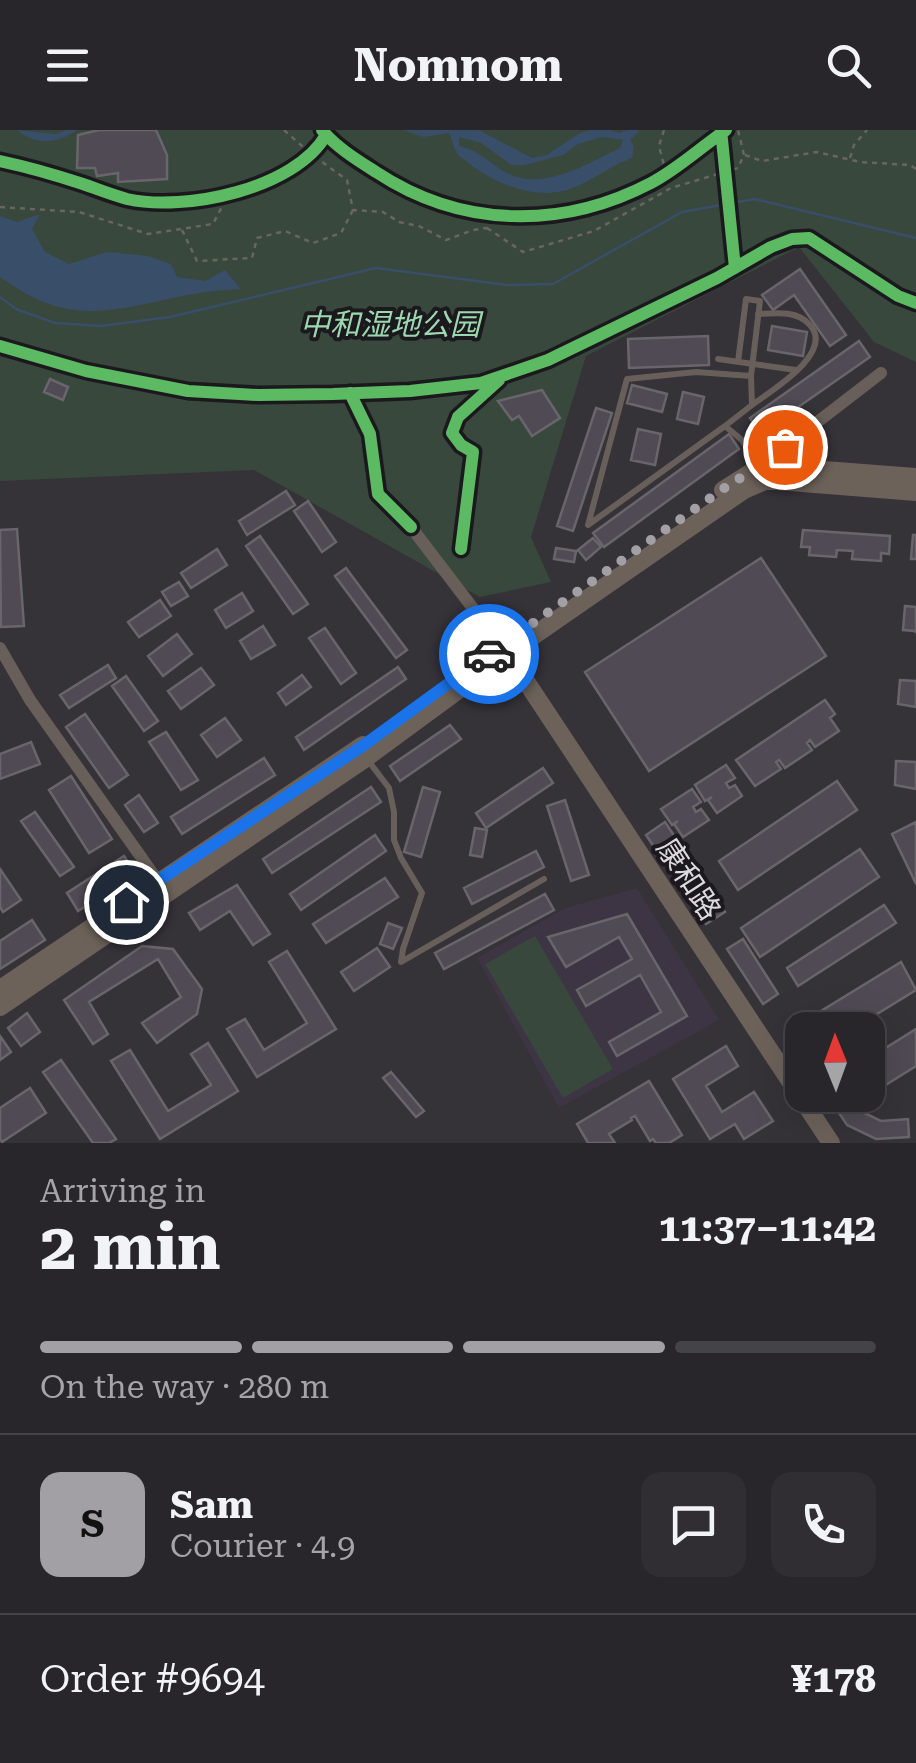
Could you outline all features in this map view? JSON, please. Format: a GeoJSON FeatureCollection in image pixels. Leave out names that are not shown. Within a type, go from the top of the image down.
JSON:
{"type":"FeatureCollection","features":[{"type":"Feature","properties":{"kind":"main road"},"geometry":{"type":"LineString","coordinates":[[0,989],[366,758],[504,650],[733,482],[766,468],[916,478]]}},
{"type":"Feature","properties":{"kind":"main road"},"geometry":{"type":"LineString","coordinates":[[0,1007],[364,745],[744,490],[765,481],[916,492]]}},
{"type":"Feature","properties":{"kind":"main road","name":"康和路"},"geometry":{"type":"LineString","coordinates":[[504,650],[830,1143]]}},
{"type":"Feature","properties":{"kind":"street"},"geometry":{"type":"LineString","coordinates":[[766,468],[785,447],[881,373]]}},
{"type":"Feature","properties":{"kind":"street"},"geometry":{"type":"LineString","coordinates":[[411,527],[504,650]]}},
{"type":"Feature","properties":{"kind":"street"},"geometry":{"type":"LineString","coordinates":[[0,648],[30,700],[163,888]]}},
{"type":"Feature","properties":{"kind":"lane"},"geometry":{"type":"LineString","coordinates":[[738,362],[746,299],[760,302],[751,376],[752,406]]}},
{"type":"Feature","properties":{"kind":"lane"},"geometry":{"type":"LineString","coordinates":[[751,376],[696,372],[627,379],[588,525],[752,406],[814,352],[817,337],[800,318],[783,312],[758,314]]}},
{"type":"Feature","properties":{"kind":"lane"},"geometry":{"type":"LineString","coordinates":[[718,359],[797,370]]}},
{"type":"Feature","properties":{"kind":"lane"},"geometry":{"type":"LineString","coordinates":[[725,426],[766,468]]}},
{"type":"Feature","properties":{"kind":"lane"},"geometry":{"type":"LineString","coordinates":[[366,758],[389,788],[394,840],[400,858],[422,893],[401,962],[544,879]]}},
{"type":"Feature","properties":{"kind":"path"},"geometry":{"type":"LineString","coordinates":[[182,228],[197,261],[252,258],[257,238],[285,231],[313,242],[341,233],[353,210],[347,180],[284,130]]}},
{"type":"Feature","properties":{"kind":"path"},"geometry":{"type":"LineString","coordinates":[[664,130],[658,146],[660,177],[679,165]]}},
{"type":"Feature","properties":{"kind":"path"},"geometry":{"type":"LineString","coordinates":[[469,211],[491,219],[524,252],[594,231],[671,188],[738,168],[744,155],[738,130]]}},
{"type":"Feature","properties":{"kind":"path"},"geometry":{"type":"LineString","coordinates":[[850,159],[854,145],[868,130]]}},
{"type":"Feature","properties":{"kind":"path"},"geometry":{"type":"LineString","coordinates":[[744,155],[762,161],[818,152],[916,169]]}},
{"type":"Feature","properties":{"kind":"path"},"geometry":{"type":"LineString","coordinates":[[725,163],[727,180]]}},
{"type":"Feature","properties":{"kind":"path"},"geometry":{"type":"LineString","coordinates":[[215,196],[233,192]]}},
{"type":"Feature","properties":{"kind":"path"},"geometry":{"type":"LineString","coordinates":[[0,206],[78,212],[148,234],[213,224],[233,192]]}},
{"type":"Feature","properties":{"kind":"path"},"geometry":{"type":"LineString","coordinates":[[353,210],[382,212],[446,240],[491,219]]}},
{"type":"Feature","properties":{"kind":"shaded area"},"geometry":{"type":"Polygon","coordinates":[[[637,888],[719,1020],[559,1108],[477,958],[565,908],[637,888]]]}},
{"type":"Feature","properties":{"kind":"green space","name":"中和湿地公园"},"geometry":{"type":"Polygon","coordinates":[[[0,130],[916,130],[916,362],[874,342],[799,247],[586,356],[531,537],[551,582],[480,597],[254,470],[0,481],[0,130]]]}},
{"type":"Feature","properties":{"kind":"green space"},"geometry":{"type":"Polygon","coordinates":[[[535,936],[613,1069],[563,1098],[485,964],[535,936]]]}},
{"type":"Feature","properties":{"kind":"water"},"geometry":{"type":"Polygon","coordinates":[[[17,130],[56,134],[77,130],[47,141],[32,139],[17,130]]]}},
{"type":"Feature","properties":{"kind":"water"},"geometry":{"type":"Polygon","coordinates":[[[404,130],[479,130],[532,158],[547,155],[590,130],[640,130],[630,140],[634,146],[632,158],[575,187],[548,193],[520,189],[482,173],[458,155],[449,133],[423,137],[404,130]],[[459,137],[459,146],[507,173],[535,179],[580,168],[620,148],[623,140],[602,137],[578,144],[563,155],[525,165],[511,165],[481,143],[459,137]]]}},
{"type":"Feature","properties":{"kind":"water"},"geometry":{"type":"Polygon","coordinates":[[[40,214],[32,229],[45,252],[69,264],[107,252],[148,256],[171,264],[177,277],[205,281],[225,270],[241,289],[107,310],[72,310],[48,304],[0,277],[0,216],[17,222],[40,214]]]}},
{"type":"Feature","properties":{"kind":"building"},"geometry":{"type":"Polygon","coordinates":[[[99,130],[156,130],[167,155],[167,179],[118,182],[118,173],[97,176],[95,168],[77,168],[78,135],[99,130]]]}},
{"type":"Feature","properties":{"kind":"building"},"geometry":{"type":"Polygon","coordinates":[[[800,269],[846,335],[830,346],[794,295],[773,310],[762,295],[800,269]]]}},
{"type":"Feature","properties":{"kind":"building"},"geometry":{"type":"Polygon","coordinates":[[[772,326],[807,332],[803,356],[768,350],[772,326]]]}},
{"type":"Feature","properties":{"kind":"building"},"geometry":{"type":"Polygon","coordinates":[[[708,336],[709,365],[629,368],[628,339],[708,336]]]}},
{"type":"Feature","properties":{"kind":"building"},"geometry":{"type":"Polygon","coordinates":[[[859,341],[870,357],[761,433],[750,418],[859,341]]]}},
{"type":"Feature","properties":{"kind":"building"},"geometry":{"type":"Polygon","coordinates":[[[50,379],[68,387],[63,400],[44,392],[50,379]]]}},
{"type":"Feature","properties":{"kind":"building"},"geometry":{"type":"Polygon","coordinates":[[[632,385],[667,394],[662,412],[627,403],[632,385]]]}},
{"type":"Feature","properties":{"kind":"building"},"geometry":{"type":"Polygon","coordinates":[[[542,390],[560,418],[532,436],[519,416],[512,420],[498,401],[542,390]]]}},
{"type":"Feature","properties":{"kind":"building"},"geometry":{"type":"Polygon","coordinates":[[[683,392],[704,397],[698,424],[677,419],[683,392]]]}},
{"type":"Feature","properties":{"kind":"building"},"geometry":{"type":"Polygon","coordinates":[[[596,408],[612,413],[573,531],[557,526],[596,408]]]}},
{"type":"Feature","properties":{"kind":"building"},"geometry":{"type":"Polygon","coordinates":[[[638,429],[661,434],[655,465],[631,460],[638,429]]]}},
{"type":"Feature","properties":{"kind":"building"},"geometry":{"type":"Polygon","coordinates":[[[729,434],[739,449],[604,547],[593,533],[729,434]]]}},
{"type":"Feature","properties":{"kind":"building"},"geometry":{"type":"Polygon","coordinates":[[[286,491],[295,505],[247,535],[239,521],[286,491]]]}},
{"type":"Feature","properties":{"kind":"building"},"geometry":{"type":"Polygon","coordinates":[[[308,501],[336,542],[322,552],[294,511],[308,501]]]}},
{"type":"Feature","properties":{"kind":"building"},"geometry":{"type":"Polygon","coordinates":[[[17,529],[24,626],[1,627],[0,530],[17,529]]]}},
{"type":"Feature","properties":{"kind":"building"},"geometry":{"type":"Polygon","coordinates":[[[803,530],[890,536],[889,554],[881,553],[881,561],[852,559],[853,551],[837,550],[836,557],[809,555],[810,547],[801,547],[803,530]]]}},
{"type":"Feature","properties":{"kind":"building"},"geometry":{"type":"Polygon","coordinates":[[[916,535],[916,559],[911,559],[916,535]]]}},
{"type":"Feature","properties":{"kind":"building"},"geometry":{"type":"Polygon","coordinates":[[[260,536],[308,604],[293,614],[246,546],[260,536]]]}},
{"type":"Feature","properties":{"kind":"building"},"geometry":{"type":"Polygon","coordinates":[[[593,538],[601,547],[586,560],[578,550],[593,538]]]}},
{"type":"Feature","properties":{"kind":"building"},"geometry":{"type":"Polygon","coordinates":[[[556,548],[576,551],[574,562],[554,559],[556,548]]]}},
{"type":"Feature","properties":{"kind":"building"},"geometry":{"type":"Polygon","coordinates":[[[217,549],[227,565],[191,588],[181,573],[217,549]]]}},
{"type":"Feature","properties":{"kind":"building"},"geometry":{"type":"Polygon","coordinates":[[[761,558],[826,656],[649,771],[585,672],[761,558]]]}},
{"type":"Feature","properties":{"kind":"building"},"geometry":{"type":"Polygon","coordinates":[[[346,568],[407,650],[396,658],[335,576],[346,568]]]}},
{"type":"Feature","properties":{"kind":"building"},"geometry":{"type":"Polygon","coordinates":[[[179,582],[188,596],[171,606],[162,592],[179,582]]]}},
{"type":"Feature","properties":{"kind":"building"},"geometry":{"type":"Polygon","coordinates":[[[242,593],[253,611],[226,628],[215,610],[242,593]]]}},
{"type":"Feature","properties":{"kind":"building"},"geometry":{"type":"Polygon","coordinates":[[[160,600],[171,616],[139,637],[128,622],[160,600]]]}},
{"type":"Feature","properties":{"kind":"building"},"geometry":{"type":"Polygon","coordinates":[[[905,606],[916,607],[916,633],[903,630],[905,606]]]}},
{"type":"Feature","properties":{"kind":"building"},"geometry":{"type":"Polygon","coordinates":[[[263,626],[275,645],[251,659],[240,641],[263,626]]]}},
{"type":"Feature","properties":{"kind":"building"},"geometry":{"type":"Polygon","coordinates":[[[325,628],[356,673],[341,684],[309,638],[325,628]]]}},
{"type":"Feature","properties":{"kind":"building"},"geometry":{"type":"Polygon","coordinates":[[[177,634],[192,654],[163,676],[148,656],[177,634]]]}},
{"type":"Feature","properties":{"kind":"building"},"geometry":{"type":"Polygon","coordinates":[[[108,665],[116,678],[69,708],[60,695],[108,665]]]}},
{"type":"Feature","properties":{"kind":"building"},"geometry":{"type":"Polygon","coordinates":[[[398,667],[406,679],[304,750],[296,737],[398,667]]]}},
{"type":"Feature","properties":{"kind":"building"},"geometry":{"type":"Polygon","coordinates":[[[201,668],[214,685],[181,709],[168,691],[201,668]]]}},
{"type":"Feature","properties":{"kind":"building"},"geometry":{"type":"Polygon","coordinates":[[[302,675],[311,687],[286,705],[278,693],[302,675]]]}},
{"type":"Feature","properties":{"kind":"building"},"geometry":{"type":"Polygon","coordinates":[[[126,676],[158,721],[144,731],[112,686],[126,676]]]}},
{"type":"Feature","properties":{"kind":"building"},"geometry":{"type":"Polygon","coordinates":[[[900,680],[916,681],[916,707],[898,704],[900,680]]]}},
{"type":"Feature","properties":{"kind":"building"},"geometry":{"type":"Polygon","coordinates":[[[825,700],[835,714],[830,718],[839,731],[815,747],[810,740],[807,743],[812,750],[785,768],[779,760],[776,762],[781,769],[755,786],[736,760],[825,700]]]}},
{"type":"Feature","properties":{"kind":"building"},"geometry":{"type":"Polygon","coordinates":[[[85,714],[128,775],[109,788],[66,727],[85,714]]]}},
{"type":"Feature","properties":{"kind":"building"},"geometry":{"type":"Polygon","coordinates":[[[225,718],[241,740],[217,757],[201,735],[225,718]]]}},
{"type":"Feature","properties":{"kind":"building"},"geometry":{"type":"Polygon","coordinates":[[[450,725],[461,739],[400,781],[390,766],[450,725]]]}},
{"type":"Feature","properties":{"kind":"building"},"geometry":{"type":"Polygon","coordinates":[[[166,732],[198,780],[181,790],[149,742],[166,732]]]}},
{"type":"Feature","properties":{"kind":"building"},"geometry":{"type":"Polygon","coordinates":[[[31,742],[40,764],[0,779],[0,754],[31,742]]]}},
{"type":"Feature","properties":{"kind":"building"},"geometry":{"type":"Polygon","coordinates":[[[264,758],[275,775],[182,834],[171,817],[264,758]]]}},
{"type":"Feature","properties":{"kind":"building"},"geometry":{"type":"Polygon","coordinates":[[[896,761],[916,762],[916,789],[895,785],[896,761]]]}},
{"type":"Feature","properties":{"kind":"building"},"geometry":{"type":"Polygon","coordinates":[[[726,765],[735,778],[726,783],[729,788],[735,785],[742,796],[717,813],[708,800],[712,797],[705,801],[695,785],[726,765]]]}},
{"type":"Feature","properties":{"kind":"building"},"geometry":{"type":"Polygon","coordinates":[[[543,768],[553,783],[486,828],[476,813],[543,768]]]}},
{"type":"Feature","properties":{"kind":"building"},"geometry":{"type":"Polygon","coordinates":[[[71,776],[112,839],[89,853],[49,790],[71,776]]]}},
{"type":"Feature","properties":{"kind":"building"},"geometry":{"type":"Polygon","coordinates":[[[837,781],[857,810],[738,890],[719,861],[837,781]]]}},
{"type":"Feature","properties":{"kind":"building"},"geometry":{"type":"Polygon","coordinates":[[[371,787],[381,802],[272,873],[263,859],[371,787]]]}},
{"type":"Feature","properties":{"kind":"building"},"geometry":{"type":"Polygon","coordinates":[[[423,787],[440,792],[421,857],[404,852],[423,787]]]}},
{"type":"Feature","properties":{"kind":"building"},"geometry":{"type":"Polygon","coordinates":[[[692,789],[701,802],[693,807],[696,812],[701,809],[709,820],[683,837],[674,824],[678,821],[672,825],[661,809],[692,789]]]}},
{"type":"Feature","properties":{"kind":"building"},"geometry":{"type":"Polygon","coordinates":[[[139,795],[158,823],[144,832],[125,805],[139,795]]]}},
{"type":"Feature","properties":{"kind":"building"},"geometry":{"type":"Polygon","coordinates":[[[565,800],[589,875],[571,881],[547,806],[565,800]]]}},
{"type":"Feature","properties":{"kind":"building"},"geometry":{"type":"Polygon","coordinates":[[[35,812],[74,867],[60,876],[21,821],[35,812]]]}},
{"type":"Feature","properties":{"kind":"building"},"geometry":{"type":"Polygon","coordinates":[[[665,822],[725,912],[706,924],[646,835],[665,822]]]}},
{"type":"Feature","properties":{"kind":"building"},"geometry":{"type":"Polygon","coordinates":[[[916,822],[916,884],[892,834],[916,822]]]}},
{"type":"Feature","properties":{"kind":"building"},"geometry":{"type":"Polygon","coordinates":[[[475,828],[487,830],[482,857],[470,855],[475,828]]]}},
{"type":"Feature","properties":{"kind":"building"},"geometry":{"type":"Polygon","coordinates":[[[375,835],[386,851],[301,910],[290,894],[375,835]]]}},
{"type":"Feature","properties":{"kind":"building"},"geometry":{"type":"Polygon","coordinates":[[[860,849],[879,877],[760,957],[741,928],[860,849]]]}},
{"type":"Feature","properties":{"kind":"building"},"geometry":{"type":"Polygon","coordinates":[[[536,851],[544,867],[472,904],[464,888],[536,851]]]}},
{"type":"Feature","properties":{"kind":"building"},"geometry":{"type":"Polygon","coordinates":[[[124,856],[136,874],[78,911],[67,893],[124,856]]]}},
{"type":"Feature","properties":{"kind":"building"},"geometry":{"type":"Polygon","coordinates":[[[0,869],[21,900],[3,912],[0,907],[0,869]]]}},
{"type":"Feature","properties":{"kind":"building"},"geometry":{"type":"Polygon","coordinates":[[[385,878],[398,897],[326,943],[313,924],[385,878]]]}},
{"type":"Feature","properties":{"kind":"building"},"geometry":{"type":"Polygon","coordinates":[[[237,885],[270,934],[253,945],[230,911],[200,930],[189,913],[237,885]]]}},
{"type":"Feature","properties":{"kind":"building"},"geometry":{"type":"Polygon","coordinates":[[[545,894],[554,910],[444,969],[435,953],[545,894]]]}},
{"type":"Feature","properties":{"kind":"building"},"geometry":{"type":"Polygon","coordinates":[[[884,905],[896,923],[798,986],[787,968],[884,905]]]}},
{"type":"Feature","properties":{"kind":"building"},"geometry":{"type":"Polygon","coordinates":[[[627,914],[687,1016],[617,1056],[609,1042],[661,1012],[640,975],[586,1006],[577,990],[632,959],[619,937],[566,967],[548,937],[627,914]]]}},
{"type":"Feature","properties":{"kind":"building"},"geometry":{"type":"Polygon","coordinates":[[[32,920],[45,940],[0,969],[0,941],[32,920]]]}},
{"type":"Feature","properties":{"kind":"building"},"geometry":{"type":"Polygon","coordinates":[[[388,923],[402,928],[393,949],[380,944],[388,923]]]}},
{"type":"Feature","properties":{"kind":"building"},"geometry":{"type":"Polygon","coordinates":[[[743,939],[778,994],[763,1004],[727,949],[743,939]]]}},
{"type":"Feature","properties":{"kind":"building"},"geometry":{"type":"Polygon","coordinates":[[[142,946],[173,949],[202,989],[197,1014],[157,1043],[142,1023],[181,997],[158,959],[89,1002],[108,1034],[93,1044],[64,1000],[142,946]]]}},
{"type":"Feature","properties":{"kind":"building"},"geometry":{"type":"Polygon","coordinates":[[[377,948],[390,967],[354,991],[341,972],[377,948]]]}},
{"type":"Feature","properties":{"kind":"building"},"geometry":{"type":"Polygon","coordinates":[[[287,951],[336,1029],[257,1077],[227,1029],[245,1019],[264,1050],[307,1023],[269,962],[287,951]]]}},
{"type":"Feature","properties":{"kind":"building"},"geometry":{"type":"Polygon","coordinates":[[[901,962],[916,990],[880,1012],[820,1012],[901,962]]]}},
{"type":"Feature","properties":{"kind":"building"},"geometry":{"type":"Polygon","coordinates":[[[27,1013],[40,1032],[21,1046],[8,1028],[27,1013]]]}},
{"type":"Feature","properties":{"kind":"building"},"geometry":{"type":"Polygon","coordinates":[[[916,1029],[916,1066],[885,1085],[885,1048],[916,1029]]]}},
{"type":"Feature","properties":{"kind":"building"},"geometry":{"type":"Polygon","coordinates":[[[0,1036],[11,1052],[0,1060],[0,1036]]]}},
{"type":"Feature","properties":{"kind":"building"},"geometry":{"type":"Polygon","coordinates":[[[208,1043],[238,1091],[160,1139],[111,1061],[130,1050],[168,1111],[211,1085],[191,1054],[208,1043]]]}},
{"type":"Feature","properties":{"kind":"building"},"geometry":{"type":"Polygon","coordinates":[[[726,1046],[738,1066],[706,1086],[722,1112],[754,1092],[773,1121],[744,1139],[735,1124],[710,1139],[673,1079],[726,1046]]]}},
{"type":"Feature","properties":{"kind":"building"},"geometry":{"type":"Polygon","coordinates":[[[61,1060],[116,1139],[93,1143],[43,1072],[61,1060]]]}},
{"type":"Feature","properties":{"kind":"building"},"geometry":{"type":"Polygon","coordinates":[[[391,1072],[424,1111],[416,1117],[383,1078],[391,1072]]]}},
{"type":"Feature","properties":{"kind":"building"},"geometry":{"type":"Polygon","coordinates":[[[649,1081],[682,1135],[669,1143],[650,1141],[635,1116],[609,1134],[615,1143],[588,1143],[577,1124],[649,1081]]]}},
{"type":"Feature","properties":{"kind":"building"},"geometry":{"type":"Polygon","coordinates":[[[30,1088],[46,1113],[2,1142],[0,1108],[30,1088]]]}},
{"type":"Feature","properties":{"kind":"building"},"geometry":{"type":"Polygon","coordinates":[[[838,1112],[862,1112],[881,1121],[908,1119],[909,1137],[876,1139],[847,1125],[838,1112]]]}},
{"type":"Feature","properties":{"kind":"waterway"},"geometry":{"type":"LineString","coordinates":[[0,297],[16,309],[55,323],[101,326],[170,317],[376,268],[507,285],[553,284],[682,212],[755,199],[916,238]]}},
{"type":"Feature","properties":{"kind":"cycle path"},"geometry":{"type":"LineString","coordinates":[[322,130],[354,158],[409,190],[442,204],[512,216],[547,215],[617,198],[661,177],[726,130]]}},
{"type":"Feature","properties":{"kind":"cycle path"},"geometry":{"type":"LineString","coordinates":[[721,130],[735,268]]}},
{"type":"Feature","properties":{"kind":"cycle path"},"geometry":{"type":"LineString","coordinates":[[0,161],[127,199],[178,202],[207,199],[265,182],[311,154],[326,135]]}},
{"type":"Feature","properties":{"kind":"cycle path"},"geometry":{"type":"LineString","coordinates":[[0,346],[86,371],[188,391],[333,394],[481,383],[548,360],[717,278],[771,247],[809,238],[898,296],[916,303]]}},
{"type":"Feature","properties":{"kind":"cycle path"},"geometry":{"type":"LineString","coordinates":[[461,549],[473,452],[452,433],[458,417],[499,380]]}},
{"type":"Feature","properties":{"kind":"cycle path"},"geometry":{"type":"LineString","coordinates":[[350,393],[370,434],[378,494],[411,527]]}},
{"type":"Feature","properties":{"kind":"way so far"},"geometry":{"type":"LineString","coordinates":[[489,654],[733,482],[772,466],[785,447]]}},
{"type":"Feature","properties":{"kind":"route"},"geometry":{"type":"LineString","coordinates":[[126,902],[364,745],[489,654]]}}]}
